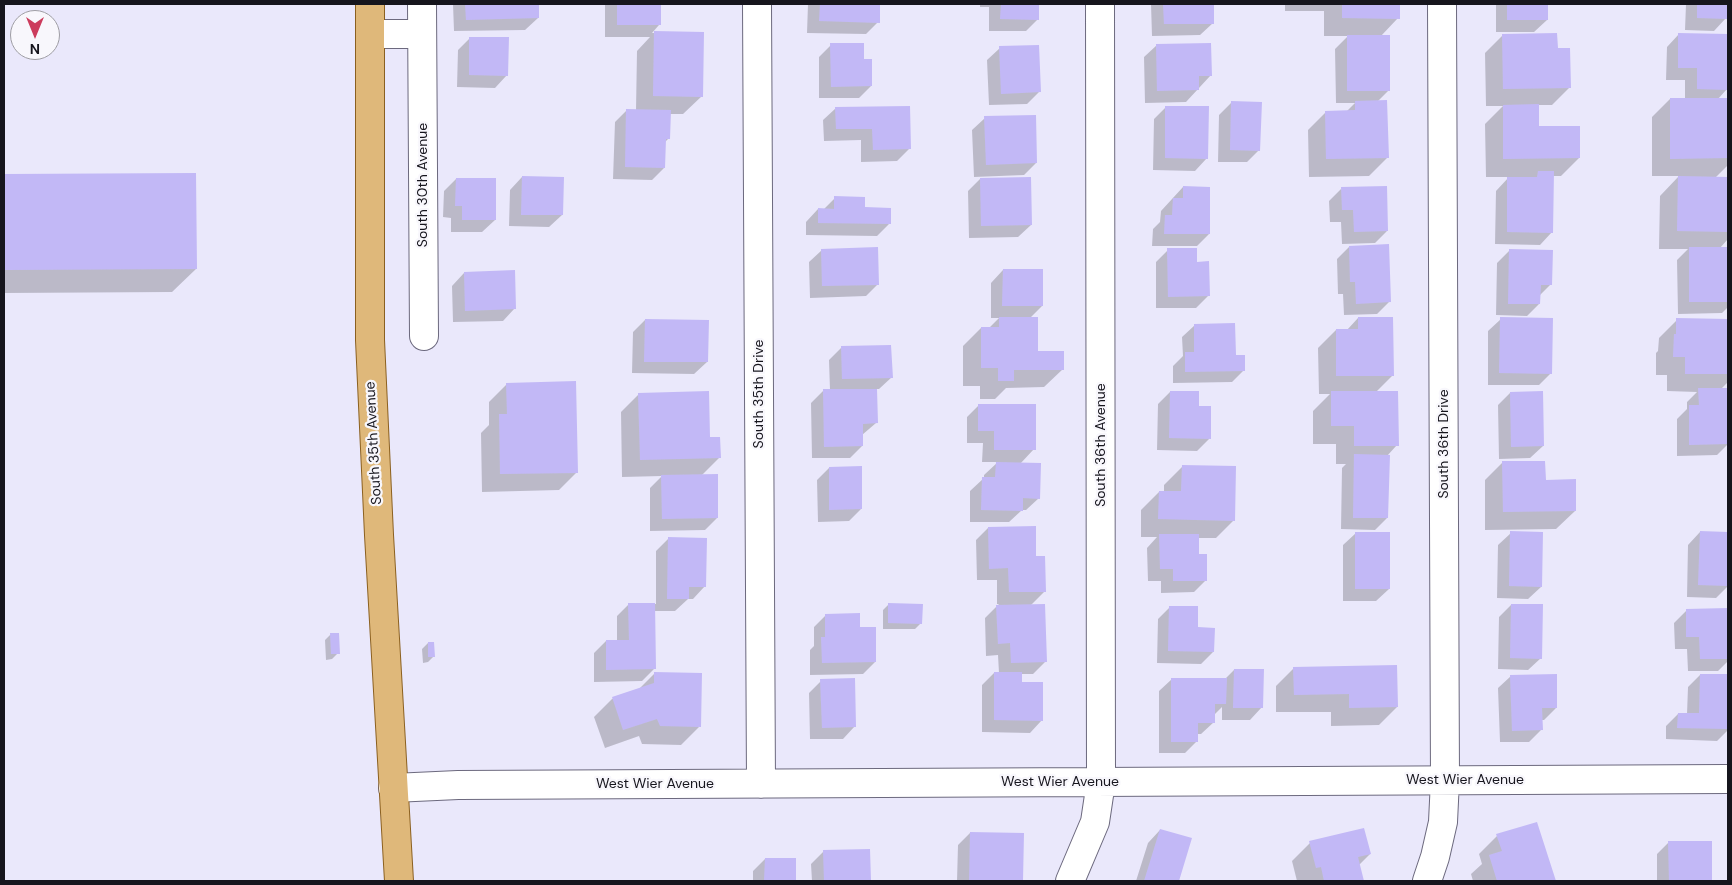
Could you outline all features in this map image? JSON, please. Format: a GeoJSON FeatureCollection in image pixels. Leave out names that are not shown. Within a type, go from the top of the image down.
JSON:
{"type":"FeatureCollection","features":[{"type":"Feature","properties":{"kind":"main road","name":"South 35th Avenue"},"geometry":{"type":"LineString","coordinates":[[370,4],[370,340],[376,485],[398,881]]}},
{"type":"Feature","properties":{"kind":"street","name":"South 30th Avenue"},"geometry":{"type":"LineString","coordinates":[[422,4],[424,336]]}},
{"type":"Feature","properties":{"kind":"street","name":"South 35th Drive"},"geometry":{"type":"LineString","coordinates":[[757,4],[761,784]]}},
{"type":"Feature","properties":{"kind":"street","name":"South 36th Avenue"},"geometry":{"type":"LineString","coordinates":[[1070,881],[1095,822],[1101,782],[1100,4]]}},
{"type":"Feature","properties":{"kind":"street","name":"South 36th Drive"},"geometry":{"type":"LineString","coordinates":[[1427,881],[1443,822],[1445,780],[1442,4]]}},
{"type":"Feature","properties":{"kind":"street"},"geometry":{"type":"LineString","coordinates":[[370,34],[422,34]]}},
{"type":"Feature","properties":{"kind":"street","name":"West Wier Avenue"},"geometry":{"type":"LineString","coordinates":[[393,788],[458,785],[1728,780]]}},
{"type":"Feature","properties":{"kind":"building"},"geometry":{"type":"Polygon","coordinates":[[[465,4],[539,4],[539,18],[466,20],[465,4]]]}},
{"type":"Feature","properties":{"kind":"building"},"geometry":{"type":"Polygon","coordinates":[[[617,4],[661,4],[661,25],[617,25],[617,4]]]}},
{"type":"Feature","properties":{"kind":"building"},"geometry":{"type":"Polygon","coordinates":[[[820,4],[880,4],[880,23],[819,21],[820,4]]]}},
{"type":"Feature","properties":{"kind":"building"},"geometry":{"type":"Polygon","coordinates":[[[1001,4],[1039,4],[1039,20],[1000,19],[1001,4]]]}},
{"type":"Feature","properties":{"kind":"building"},"geometry":{"type":"Polygon","coordinates":[[[1163,4],[1214,4],[1214,24],[1164,24],[1163,4]]]}},
{"type":"Feature","properties":{"kind":"building"},"geometry":{"type":"Polygon","coordinates":[[[1342,4],[1400,4],[1400,19],[1342,18],[1342,4]]]}},
{"type":"Feature","properties":{"kind":"building"},"geometry":{"type":"Polygon","coordinates":[[[1507,4],[1548,4],[1548,20],[1507,20],[1507,4]]]}},
{"type":"Feature","properties":{"kind":"building"},"geometry":{"type":"Polygon","coordinates":[[[1697,4],[1727,4],[1727,19],[1697,18],[1697,4]]]}},
{"type":"Feature","properties":{"kind":"building"},"geometry":{"type":"Polygon","coordinates":[[[654,31],[704,32],[703,97],[653,96],[654,31]]]}},
{"type":"Feature","properties":{"kind":"building"},"geometry":{"type":"Polygon","coordinates":[[[1557,33],[1558,48],[1570,48],[1571,88],[1503,89],[1502,34],[1557,33]]]}},
{"type":"Feature","properties":{"kind":"building"},"geometry":{"type":"Polygon","coordinates":[[[1678,33],[1728,34],[1728,90],[1697,89],[1697,68],[1678,68],[1678,33]]]}},
{"type":"Feature","properties":{"kind":"building"},"geometry":{"type":"Polygon","coordinates":[[[1347,35],[1390,35],[1390,91],[1347,91],[1347,35]]]}},
{"type":"Feature","properties":{"kind":"building"},"geometry":{"type":"Polygon","coordinates":[[[469,37],[509,37],[508,76],[469,75],[469,37]]]}},
{"type":"Feature","properties":{"kind":"building"},"geometry":{"type":"Polygon","coordinates":[[[830,43],[864,43],[864,59],[872,59],[872,86],[831,87],[830,43]]]}},
{"type":"Feature","properties":{"kind":"building"},"geometry":{"type":"Polygon","coordinates":[[[1211,43],[1212,76],[1199,76],[1199,90],[1157,91],[1156,44],[1211,43]]]}},
{"type":"Feature","properties":{"kind":"building"},"geometry":{"type":"Polygon","coordinates":[[[1039,45],[1041,92],[1001,94],[999,46],[1039,45]]]}},
{"type":"Feature","properties":{"kind":"building"},"geometry":{"type":"Polygon","coordinates":[[[1670,98],[1728,98],[1728,158],[1670,159],[1670,98]]]}},
{"type":"Feature","properties":{"kind":"building"},"geometry":{"type":"Polygon","coordinates":[[[1387,100],[1389,158],[1326,159],[1325,111],[1355,110],[1355,101],[1387,100]]]}},
{"type":"Feature","properties":{"kind":"building"},"geometry":{"type":"Polygon","coordinates":[[[1231,101],[1262,102],[1260,151],[1230,150],[1231,101]]]}},
{"type":"Feature","properties":{"kind":"building"},"geometry":{"type":"Polygon","coordinates":[[[1539,104],[1539,126],[1580,126],[1580,158],[1503,159],[1503,105],[1539,104]]]}},
{"type":"Feature","properties":{"kind":"building"},"geometry":{"type":"Polygon","coordinates":[[[910,106],[911,149],[873,150],[872,129],[836,129],[835,107],[910,106]]]}},
{"type":"Feature","properties":{"kind":"building"},"geometry":{"type":"Polygon","coordinates":[[[1165,106],[1209,106],[1208,159],[1165,158],[1165,106]]]}},
{"type":"Feature","properties":{"kind":"building"},"geometry":{"type":"Polygon","coordinates":[[[626,109],[671,110],[670,139],[666,139],[665,168],[625,167],[626,109]]]}},
{"type":"Feature","properties":{"kind":"building"},"geometry":{"type":"Polygon","coordinates":[[[1036,115],[1037,163],[986,165],[984,116],[1036,115]]]}},
{"type":"Feature","properties":{"kind":"building"},"geometry":{"type":"Polygon","coordinates":[[[1538,171],[1554,171],[1553,233],[1507,232],[1507,177],[1537,177],[1538,171]]]}},
{"type":"Feature","properties":{"kind":"building"},"geometry":{"type":"Polygon","coordinates":[[[196,173],[197,269],[4,270],[4,174],[196,173]]]}},
{"type":"Feature","properties":{"kind":"building"},"geometry":{"type":"Polygon","coordinates":[[[522,176],[564,177],[563,215],[521,215],[522,176]]]}},
{"type":"Feature","properties":{"kind":"building"},"geometry":{"type":"Polygon","coordinates":[[[1678,176],[1728,177],[1728,232],[1677,231],[1678,176]]]}},
{"type":"Feature","properties":{"kind":"building"},"geometry":{"type":"Polygon","coordinates":[[[1031,177],[1032,225],[981,226],[980,178],[1031,177]]]}},
{"type":"Feature","properties":{"kind":"building"},"geometry":{"type":"Polygon","coordinates":[[[456,178],[496,178],[496,220],[462,220],[462,206],[455,206],[456,178]]]}},
{"type":"Feature","properties":{"kind":"building"},"geometry":{"type":"Polygon","coordinates":[[[1183,186],[1210,187],[1210,234],[1164,234],[1165,215],[1172,215],[1173,198],[1183,198],[1183,186]]]}},
{"type":"Feature","properties":{"kind":"building"},"geometry":{"type":"Polygon","coordinates":[[[1387,186],[1388,231],[1354,232],[1353,210],[1342,210],[1341,187],[1387,186]]]}},
{"type":"Feature","properties":{"kind":"building"},"geometry":{"type":"Polygon","coordinates":[[[834,196],[865,197],[865,207],[891,208],[891,224],[818,223],[818,208],[834,209],[834,196]]]}},
{"type":"Feature","properties":{"kind":"building"},"geometry":{"type":"Polygon","coordinates":[[[1389,244],[1391,302],[1356,304],[1355,282],[1350,282],[1349,246],[1389,244]]]}},
{"type":"Feature","properties":{"kind":"building"},"geometry":{"type":"Polygon","coordinates":[[[878,247],[879,285],[822,286],[821,249],[878,247]]]}},
{"type":"Feature","properties":{"kind":"building"},"geometry":{"type":"Polygon","coordinates":[[[1689,247],[1728,247],[1728,302],[1689,302],[1689,247]]]}},
{"type":"Feature","properties":{"kind":"building"},"geometry":{"type":"Polygon","coordinates":[[[1167,248],[1197,248],[1197,262],[1209,261],[1210,296],[1168,297],[1167,248]]]}},
{"type":"Feature","properties":{"kind":"building"},"geometry":{"type":"Polygon","coordinates":[[[1509,249],[1553,250],[1552,285],[1541,285],[1540,304],[1508,304],[1509,249]]]}},
{"type":"Feature","properties":{"kind":"building"},"geometry":{"type":"Polygon","coordinates":[[[1003,269],[1043,269],[1043,306],[1002,306],[1003,269]]]}},
{"type":"Feature","properties":{"kind":"building"},"geometry":{"type":"Polygon","coordinates":[[[515,270],[516,309],[465,311],[464,272],[515,270]]]}},
{"type":"Feature","properties":{"kind":"building"},"geometry":{"type":"Polygon","coordinates":[[[999,317],[1038,317],[1038,351],[1064,351],[1064,370],[1014,370],[1014,381],[998,381],[998,368],[981,368],[981,327],[999,327],[999,317]]]}},
{"type":"Feature","properties":{"kind":"building"},"geometry":{"type":"Polygon","coordinates":[[[1358,317],[1393,317],[1394,376],[1336,376],[1336,329],[1358,329],[1358,317]]]}},
{"type":"Feature","properties":{"kind":"building"},"geometry":{"type":"Polygon","coordinates":[[[1500,317],[1553,318],[1552,374],[1499,373],[1500,317]]]}},
{"type":"Feature","properties":{"kind":"building"},"geometry":{"type":"Polygon","coordinates":[[[1676,318],[1728,319],[1728,374],[1685,374],[1685,357],[1673,357],[1676,318]]]}},
{"type":"Feature","properties":{"kind":"building"},"geometry":{"type":"Polygon","coordinates":[[[645,319],[709,320],[708,362],[644,362],[645,319]]]}},
{"type":"Feature","properties":{"kind":"building"},"geometry":{"type":"Polygon","coordinates":[[[1235,323],[1236,355],[1245,355],[1245,371],[1185,372],[1185,352],[1194,352],[1194,324],[1235,323]]]}},
{"type":"Feature","properties":{"kind":"building"},"geometry":{"type":"Polygon","coordinates":[[[891,345],[893,378],[842,379],[841,346],[891,345]]]}},
{"type":"Feature","properties":{"kind":"building"},"geometry":{"type":"Polygon","coordinates":[[[576,381],[578,473],[500,474],[499,414],[507,414],[506,383],[576,381]]]}},
{"type":"Feature","properties":{"kind":"building"},"geometry":{"type":"Polygon","coordinates":[[[1698,388],[1728,388],[1728,444],[1689,445],[1689,405],[1699,405],[1698,388]]]}},
{"type":"Feature","properties":{"kind":"building"},"geometry":{"type":"Polygon","coordinates":[[[823,389],[877,389],[878,423],[863,424],[863,446],[824,447],[823,389]]]}},
{"type":"Feature","properties":{"kind":"building"},"geometry":{"type":"Polygon","coordinates":[[[709,391],[710,437],[720,437],[721,458],[640,460],[638,393],[709,391]]]}},
{"type":"Feature","properties":{"kind":"building"},"geometry":{"type":"Polygon","coordinates":[[[1170,391],[1199,391],[1199,406],[1211,406],[1211,439],[1169,438],[1170,391]]]}},
{"type":"Feature","properties":{"kind":"building"},"geometry":{"type":"Polygon","coordinates":[[[1331,391],[1398,391],[1399,446],[1354,446],[1354,426],[1331,426],[1331,391]]]}},
{"type":"Feature","properties":{"kind":"building"},"geometry":{"type":"Polygon","coordinates":[[[1543,391],[1544,446],[1511,447],[1510,392],[1543,391]]]}},
{"type":"Feature","properties":{"kind":"building"},"geometry":{"type":"Polygon","coordinates":[[[978,404],[1036,404],[1036,450],[994,450],[994,431],[978,431],[978,404]]]}},
{"type":"Feature","properties":{"kind":"building"},"geometry":{"type":"Polygon","coordinates":[[[1354,454],[1390,455],[1388,518],[1353,518],[1354,454]]]}},
{"type":"Feature","properties":{"kind":"building"},"geometry":{"type":"Polygon","coordinates":[[[1502,461],[1545,461],[1546,480],[1576,479],[1576,511],[1503,512],[1502,461]]]}},
{"type":"Feature","properties":{"kind":"building"},"geometry":{"type":"Polygon","coordinates":[[[996,462],[1041,463],[1040,499],[1023,498],[1023,511],[981,510],[982,477],[995,477],[996,462]]]}},
{"type":"Feature","properties":{"kind":"building"},"geometry":{"type":"Polygon","coordinates":[[[1182,465],[1236,466],[1235,521],[1158,519],[1159,491],[1181,491],[1182,465]]]}},
{"type":"Feature","properties":{"kind":"building"},"geometry":{"type":"Polygon","coordinates":[[[862,466],[862,509],[829,510],[829,467],[862,466]]]}},
{"type":"Feature","properties":{"kind":"building"},"geometry":{"type":"Polygon","coordinates":[[[718,474],[718,518],[662,519],[661,475],[718,474]]]}},
{"type":"Feature","properties":{"kind":"building"},"geometry":{"type":"Polygon","coordinates":[[[1036,526],[1036,556],[1045,556],[1046,592],[1009,592],[1008,568],[989,569],[988,527],[1036,526]]]}},
{"type":"Feature","properties":{"kind":"building"},"geometry":{"type":"Polygon","coordinates":[[[1510,531],[1543,532],[1542,587],[1509,586],[1510,531]]]}},
{"type":"Feature","properties":{"kind":"building"},"geometry":{"type":"Polygon","coordinates":[[[1700,531],[1728,532],[1728,586],[1698,585],[1700,531]]]}},
{"type":"Feature","properties":{"kind":"building"},"geometry":{"type":"Polygon","coordinates":[[[1355,532],[1390,532],[1390,589],[1355,589],[1355,532]]]}},
{"type":"Feature","properties":{"kind":"building"},"geometry":{"type":"Polygon","coordinates":[[[1159,534],[1199,534],[1199,554],[1207,554],[1207,581],[1173,581],[1173,569],[1160,569],[1159,534]]]}},
{"type":"Feature","properties":{"kind":"building"},"geometry":{"type":"Polygon","coordinates":[[[668,537],[707,538],[706,587],[689,587],[689,599],[667,599],[668,537]]]}},
{"type":"Feature","properties":{"kind":"building"},"geometry":{"type":"Polygon","coordinates":[[[628,603],[655,603],[656,669],[606,670],[606,640],[629,640],[628,603]]]}},
{"type":"Feature","properties":{"kind":"building"},"geometry":{"type":"Polygon","coordinates":[[[888,603],[923,604],[922,624],[888,623],[888,603]]]}},
{"type":"Feature","properties":{"kind":"building"},"geometry":{"type":"Polygon","coordinates":[[[1045,604],[1047,662],[1011,663],[1010,643],[998,644],[996,605],[1045,604]]]}},
{"type":"Feature","properties":{"kind":"building"},"geometry":{"type":"Polygon","coordinates":[[[1511,604],[1543,604],[1542,659],[1510,658],[1511,604]]]}},
{"type":"Feature","properties":{"kind":"building"},"geometry":{"type":"Polygon","coordinates":[[[1169,606],[1198,606],[1198,627],[1215,628],[1214,652],[1168,651],[1169,606]]]}},
{"type":"Feature","properties":{"kind":"building"},"geometry":{"type":"Polygon","coordinates":[[[1728,608],[1728,659],[1700,659],[1699,637],[1686,637],[1686,609],[1728,608]]]}},
{"type":"Feature","properties":{"kind":"building"},"geometry":{"type":"Polygon","coordinates":[[[860,613],[860,627],[876,627],[876,662],[822,663],[821,637],[825,637],[825,614],[860,613]]]}},
{"type":"Feature","properties":{"kind":"building"},"geometry":{"type":"Polygon","coordinates":[[[330,633],[339,633],[340,654],[331,654],[330,633]]]}},
{"type":"Feature","properties":{"kind":"building"},"geometry":{"type":"Polygon","coordinates":[[[428,642],[434,642],[435,657],[428,657],[428,642]]]}},
{"type":"Feature","properties":{"kind":"building"},"geometry":{"type":"Polygon","coordinates":[[[1397,665],[1398,707],[1349,708],[1349,694],[1294,695],[1293,667],[1397,665]]]}},
{"type":"Feature","properties":{"kind":"building"},"geometry":{"type":"Polygon","coordinates":[[[1234,669],[1264,669],[1263,708],[1233,708],[1234,669]]]}},
{"type":"Feature","properties":{"kind":"building"},"geometry":{"type":"Polygon","coordinates":[[[654,672],[702,673],[701,727],[660,726],[657,719],[623,730],[612,697],[654,683],[654,672]]]}},
{"type":"Feature","properties":{"kind":"building"},"geometry":{"type":"Polygon","coordinates":[[[994,672],[1022,672],[1022,682],[1043,682],[1043,721],[994,720],[994,672]]]}},
{"type":"Feature","properties":{"kind":"building"},"geometry":{"type":"Polygon","coordinates":[[[1557,674],[1557,708],[1542,708],[1543,730],[1512,731],[1510,675],[1557,674]]]}},
{"type":"Feature","properties":{"kind":"building"},"geometry":{"type":"Polygon","coordinates":[[[1700,674],[1728,674],[1728,729],[1677,728],[1678,713],[1699,713],[1700,674]]]}},
{"type":"Feature","properties":{"kind":"building"},"geometry":{"type":"Polygon","coordinates":[[[855,678],[856,727],[822,728],[820,679],[855,678]]]}},
{"type":"Feature","properties":{"kind":"building"},"geometry":{"type":"Polygon","coordinates":[[[1171,678],[1227,678],[1226,704],[1215,704],[1215,723],[1198,723],[1198,742],[1171,742],[1171,678]]]}},
{"type":"Feature","properties":{"kind":"building"},"geometry":{"type":"Polygon","coordinates":[[[1537,822],[1556,881],[1497,881],[1489,855],[1502,851],[1496,834],[1537,822]]]}},
{"type":"Feature","properties":{"kind":"building"},"geometry":{"type":"Polygon","coordinates":[[[1364,828],[1371,854],[1358,857],[1364,881],[1324,881],[1321,867],[1316,868],[1309,841],[1364,828]]]}},
{"type":"Feature","properties":{"kind":"building"},"geometry":{"type":"Polygon","coordinates":[[[1160,829],[1192,838],[1179,881],[1144,881],[1160,829]]]}},
{"type":"Feature","properties":{"kind":"building"},"geometry":{"type":"Polygon","coordinates":[[[970,832],[1024,833],[1023,881],[969,881],[970,832]]]}},
{"type":"Feature","properties":{"kind":"building"},"geometry":{"type":"Polygon","coordinates":[[[1668,841],[1712,841],[1712,881],[1669,881],[1668,841]]]}},
{"type":"Feature","properties":{"kind":"building"},"geometry":{"type":"Polygon","coordinates":[[[870,849],[871,881],[824,881],[823,850],[870,849]]]}},
{"type":"Feature","properties":{"kind":"building"},"geometry":{"type":"Polygon","coordinates":[[[765,858],[796,858],[796,881],[764,881],[765,858]]]}}]}
